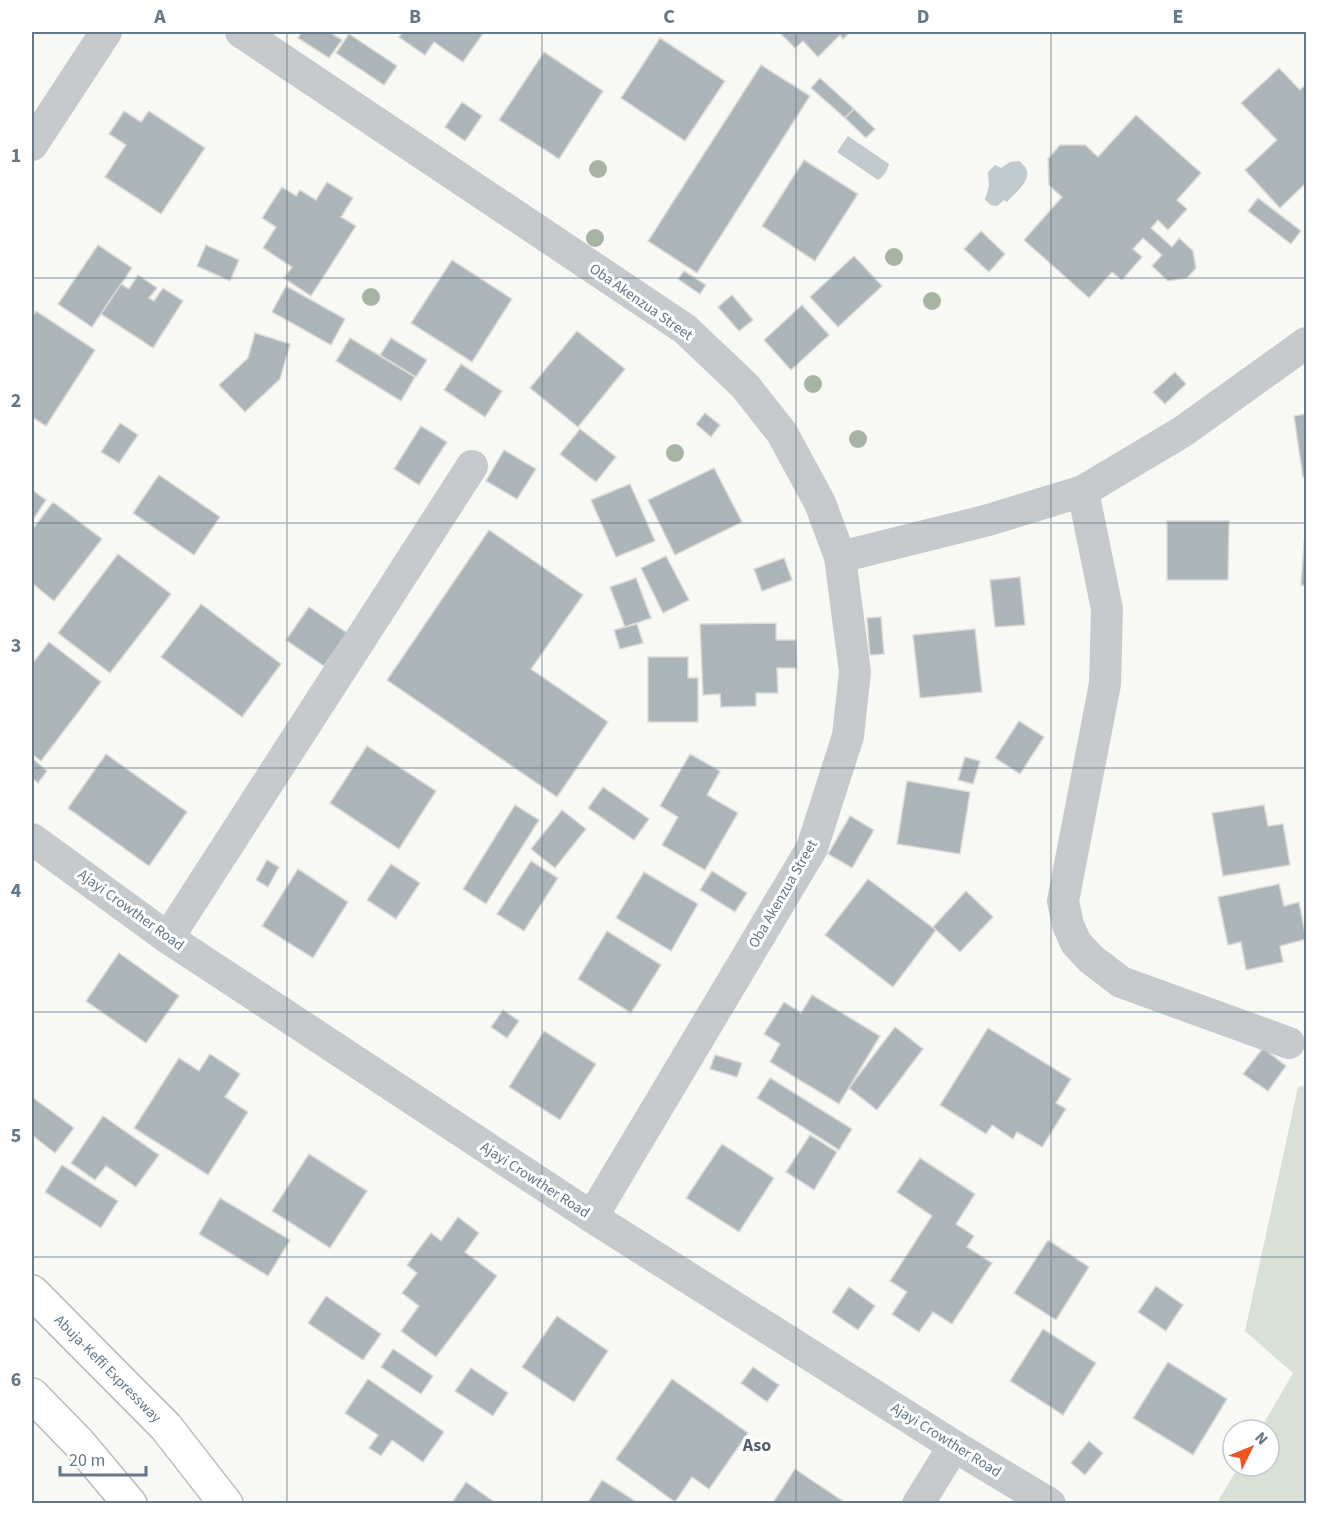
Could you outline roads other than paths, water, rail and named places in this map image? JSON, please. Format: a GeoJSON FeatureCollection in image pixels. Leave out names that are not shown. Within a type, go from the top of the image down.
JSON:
{"type":"FeatureCollection","features":[{"type":"Feature","properties":{"kind":"highway","name":"Abuja-Keffi Expressway"},"geometry":{"type":"LineString","coordinates":[[32,1293],[166,1427],[225,1503]]}},
{"type":"Feature","properties":{"kind":"highway"},"geometry":{"type":"LineString","coordinates":[[32,1395],[78,1442],[130,1503]]}},
{"type":"Feature","properties":{"kind":"street"},"geometry":{"type":"LineString","coordinates":[[32,145],[106,32]]}},
{"type":"Feature","properties":{"kind":"street","name":"Oba Akenzua Street"},"geometry":{"type":"LineString","coordinates":[[241,32],[685,329],[746,386],[782,433],[820,502],[840,557],[855,672],[848,736],[812,848],[592,1217]]}},
{"type":"Feature","properties":{"kind":"street"},"geometry":{"type":"LineString","coordinates":[[840,557],[985,521],[1083,491],[1182,432],[1306,343]]}},
{"type":"Feature","properties":{"kind":"street"},"geometry":{"type":"LineString","coordinates":[[168,938],[472,466]]}},
{"type":"Feature","properties":{"kind":"street"},"geometry":{"type":"LineString","coordinates":[[1083,491],[1107,609],[1105,684],[1063,901],[1068,925],[1076,943],[1090,959],[1121,982],[1289,1043]]}},
{"type":"Feature","properties":{"kind":"street","name":"Ajayi Crowther Road"},"geometry":{"type":"LineString","coordinates":[[32,839],[168,938],[592,1217],[954,1446],[1050,1503]]}},
{"type":"Feature","properties":{"kind":"street"},"geometry":{"type":"LineString","coordinates":[[918,1503],[954,1446]]}},
{"type":"Feature","properties":{"kind":"district","name":"Aso"},"geometry":{"type":"Point","coordinates":[757,1445]}}]}
